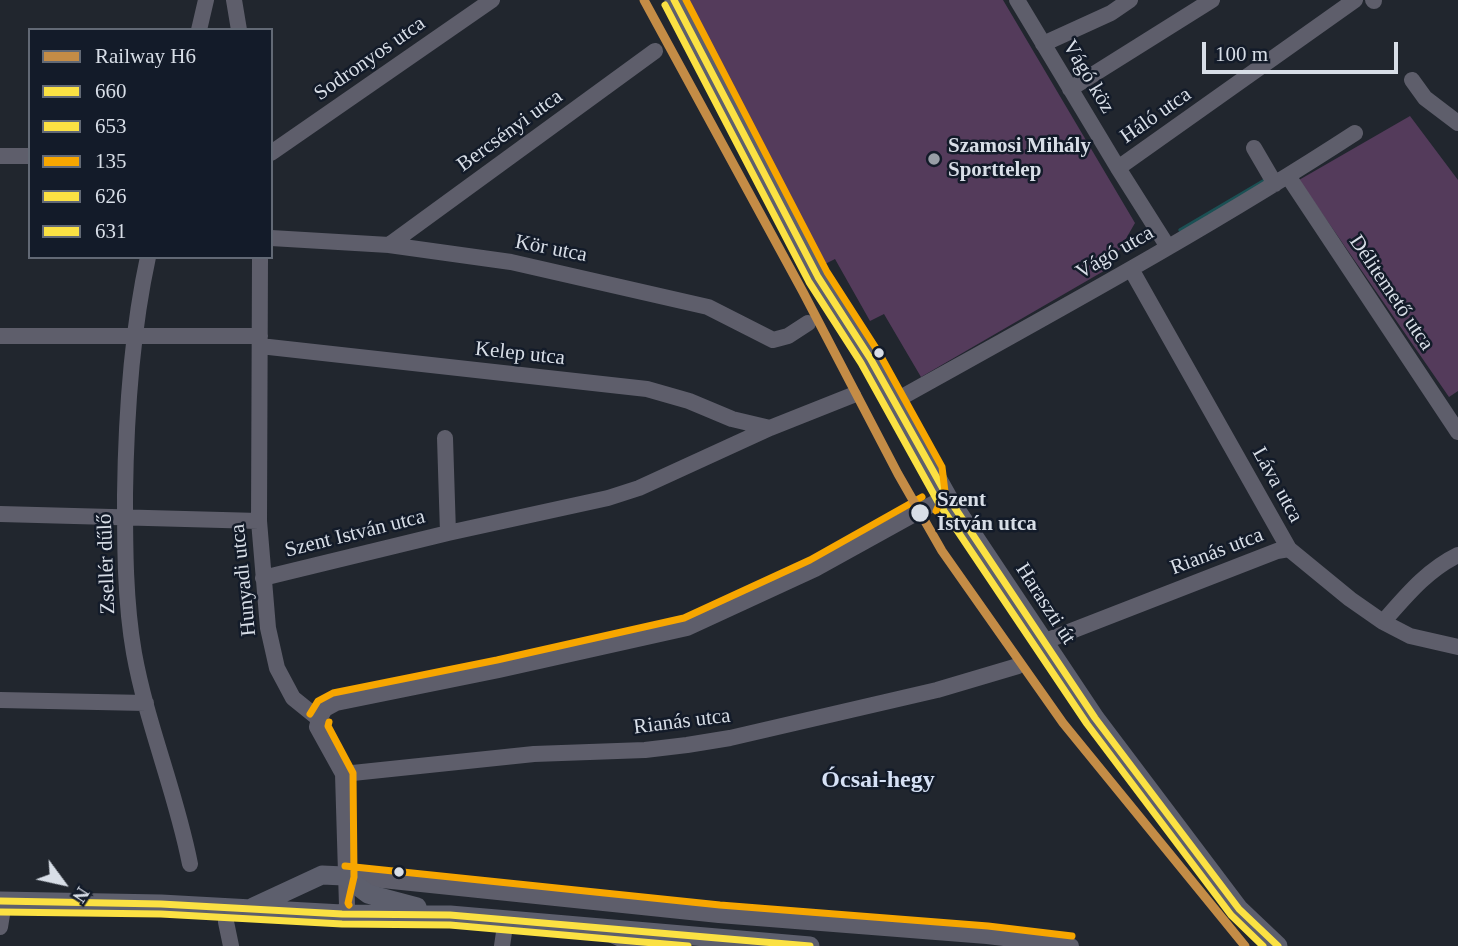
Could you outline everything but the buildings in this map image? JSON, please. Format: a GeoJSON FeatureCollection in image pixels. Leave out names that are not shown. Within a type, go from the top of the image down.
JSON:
{"type":"FeatureCollection","features":[{"type":"Feature","properties":{"kind":"main road","name":"Haraszti út"},"geometry":{"type":"LineString","coordinates":[[674,0],[818,276],[870,358],[947,496],[1095,718],[1239,909],[1279,946]]}},
{"type":"Feature","properties":{"kind":"main road"},"geometry":{"type":"LineString","coordinates":[[252,908],[322,875],[344,876],[368,894],[450,915]]}},
{"type":"Feature","properties":{"kind":"main road"},"geometry":{"type":"LineString","coordinates":[[2,902],[227,906],[342,914],[450,915],[810,946]]}},
{"type":"Feature","properties":{"kind":"street"},"geometry":{"type":"LineString","coordinates":[[199,28],[206,0]]}},
{"type":"Feature","properties":{"kind":"street"},"geometry":{"type":"LineString","coordinates":[[239,28],[234,5],[251,0]]}},
{"type":"Feature","properties":{"kind":"street","name":"Sodronyos utca"},"geometry":{"type":"LineString","coordinates":[[273,152],[492,0]]}},
{"type":"Feature","properties":{"kind":"street","name":"Vágó köz"},"geometry":{"type":"LineString","coordinates":[[1017,0],[1168,247]]}},
{"type":"Feature","properties":{"kind":"street"},"geometry":{"type":"LineString","coordinates":[[1043,44],[1111,13],[1130,0]]}},
{"type":"Feature","properties":{"kind":"street"},"geometry":{"type":"LineString","coordinates":[[1070,89],[1212,0]]}},
{"type":"Feature","properties":{"kind":"street","name":"Háló utca"},"geometry":{"type":"LineString","coordinates":[[1118,168],[1355,0]]}},
{"type":"Feature","properties":{"kind":"street","name":"Bercsényi utca"},"geometry":{"type":"LineString","coordinates":[[389,245],[655,51]]}},
{"type":"Feature","properties":{"kind":"street"},"geometry":{"type":"LineString","coordinates":[[1412,80],[1425,98],[1458,123]]}},
{"type":"Feature","properties":{"kind":"street","name":"Vágó utca"},"geometry":{"type":"LineString","coordinates":[[893,402],[1131,269],[1282,180],[1355,133]]}},
{"type":"Feature","properties":{"kind":"street","name":"Délitemető utca"},"geometry":{"type":"LineString","coordinates":[[1254,148],[1282,180],[1458,432]]}},
{"type":"Feature","properties":{"kind":"street"},"geometry":{"type":"LineString","coordinates":[[0,156],[28,156]]}},
{"type":"Feature","properties":{"kind":"street","name":"Kör utca"},"geometry":{"type":"LineString","coordinates":[[273,238],[389,245],[511,262],[708,307],[773,340],[788,336],[808,323]]}},
{"type":"Feature","properties":{"kind":"street","name":"Zsellér dűlő"},"geometry":{"type":"LineString","coordinates":[[148,259],[134,335],[126,449],[127,605],[146,703],[185,836],[190,864]]}},
{"type":"Feature","properties":{"kind":"street","name":"Hunyadi utca"},"geometry":{"type":"LineString","coordinates":[[260,259],[259,521],[268,628],[277,668],[293,698],[318,719],[317,727],[343,774],[347,906],[342,914]]}},
{"type":"Feature","properties":{"kind":"street","name":"Láva utca"},"geometry":{"type":"LineString","coordinates":[[1131,269],[1289,550],[1383,622],[1410,636],[1458,647]]}},
{"type":"Feature","properties":{"kind":"street","name":"Kelep utca"},"geometry":{"type":"LineString","coordinates":[[0,336],[134,335],[260,341],[647,389],[689,401],[732,419],[771,428]]}},
{"type":"Feature","properties":{"kind":"street","name":"Szent István utca"},"geometry":{"type":"LineString","coordinates":[[263,579],[448,533],[608,498],[661,478],[771,428],[853,395]]}},
{"type":"Feature","properties":{"kind":"street"},"geometry":{"type":"LineString","coordinates":[[445,438],[448,533]]}},
{"type":"Feature","properties":{"kind":"street"},"geometry":{"type":"LineString","coordinates":[[927,506],[935,491],[933,472]]}},
{"type":"Feature","properties":{"kind":"street"},"geometry":{"type":"LineString","coordinates":[[318,719],[325,709],[336,703],[687,628],[814,569],[947,496]]}},
{"type":"Feature","properties":{"kind":"street"},"geometry":{"type":"LineString","coordinates":[[0,514],[259,521]]}},
{"type":"Feature","properties":{"kind":"street","name":"Rianás utca"},"geometry":{"type":"LineString","coordinates":[[1043,642],[1277,551],[1289,550]]}},
{"type":"Feature","properties":{"kind":"street"},"geometry":{"type":"LineString","coordinates":[[1383,622],[1429,573],[1441,563],[1458,555]]}},
{"type":"Feature","properties":{"kind":"street","name":"Rianás utca"},"geometry":{"type":"LineString","coordinates":[[343,774],[534,754],[645,750],[708,742],[937,690],[1018,666]]}},
{"type":"Feature","properties":{"kind":"street"},"geometry":{"type":"LineString","coordinates":[[0,700],[146,703]]}},
{"type":"Feature","properties":{"kind":"street"},"geometry":{"type":"LineString","coordinates":[[344,876],[719,915],[987,936],[1071,946]]}},
{"type":"Feature","properties":{"kind":"street"},"geometry":{"type":"LineString","coordinates":[[0,927],[2,902]]}},
{"type":"Feature","properties":{"kind":"street"},"geometry":{"type":"LineString","coordinates":[[227,906],[226,922],[231,946]]}},
{"type":"Feature","properties":{"kind":"street"},"geometry":{"type":"LineString","coordinates":[[502,946],[506,919]]}},
{"type":"Feature","properties":{"kind":"street"},"geometry":{"type":"LineString","coordinates":[[591,926],[620,943],[646,946]]}},
{"type":"Feature","properties":{"kind":"shaded area","name":"Szamosi Mihály Sporttelep"},"geometry":{"type":"Polygon","coordinates":[[[687,0],[1003,0],[1135,223],[1109,268],[921,377],[884,314],[870,321],[835,259],[825,264],[687,0]]]}},
{"type":"Feature","properties":{"kind":"shaded area"},"geometry":{"type":"Polygon","coordinates":[[[1410,116],[1458,180],[1458,391],[1449,397],[1299,180],[1410,116]]]}},
{"type":"Feature","properties":{"kind":"waterway"},"geometry":{"type":"LineString","coordinates":[[1180,230],[1265,180]]}},
{"type":"Feature","properties":{"kind":"rail line","name":"H6"},"geometry":{"type":"LineString","coordinates":[[644,0],[942,551],[1063,723],[1245,946]]}},
{"type":"Feature","properties":{"kind":"transit line","name":"660"},"geometry":{"type":"LineString","coordinates":[[674,0],[818,277],[870,358],[947,496],[1095,718],[1239,909],[1278,946]]}},
{"type":"Feature","properties":{"kind":"transit line","name":"135"},"geometry":{"type":"LineString","coordinates":[[686,0],[827,272],[879,353],[942,467],[945,492],[936,511]]}},
{"type":"Feature","properties":{"kind":"transit line","name":"653"},"geometry":{"type":"LineString","coordinates":[[665,5],[809,282],[861,363],[938,502],[1087,724],[1231,915],[1263,946]]}},
{"type":"Feature","properties":{"kind":"transit line","name":"135"},"geometry":{"type":"LineString","coordinates":[[310,714],[318,701],[333,693],[684,618],[810,560],[922,497]]}},
{"type":"Feature","properties":{"kind":"transit line","name":"135"},"geometry":{"type":"LineString","coordinates":[[329,722],[328,726],[353,773],[354,877],[349,905]]}},
{"type":"Feature","properties":{"kind":"transit line","name":"135"},"geometry":{"type":"LineString","coordinates":[[345,866],[720,905],[988,926],[1072,936]]}},
{"type":"Feature","properties":{"kind":"transit line","name":"626"},"geometry":{"type":"LineString","coordinates":[[0,901],[161,904],[342,914],[450,915],[810,946]]}},
{"type":"Feature","properties":{"kind":"transit line","name":"631"},"geometry":{"type":"LineString","coordinates":[[0,912],[161,914],[342,924],[450,925],[688,946]]}},
{"type":"Feature","properties":{"kind":"place","name":"Szamosi Mihály Sporttelep"},"geometry":{"type":"Point","coordinates":[934,159]}},
{"type":"Feature","properties":{"kind":"place","name":"Szent István utca"},"geometry":{"type":"Point","coordinates":[920,513]}},
{"type":"Feature","properties":{"kind":"district","name":"Ócsai-hegy"},"geometry":{"type":"Point","coordinates":[878,781]}}]}
